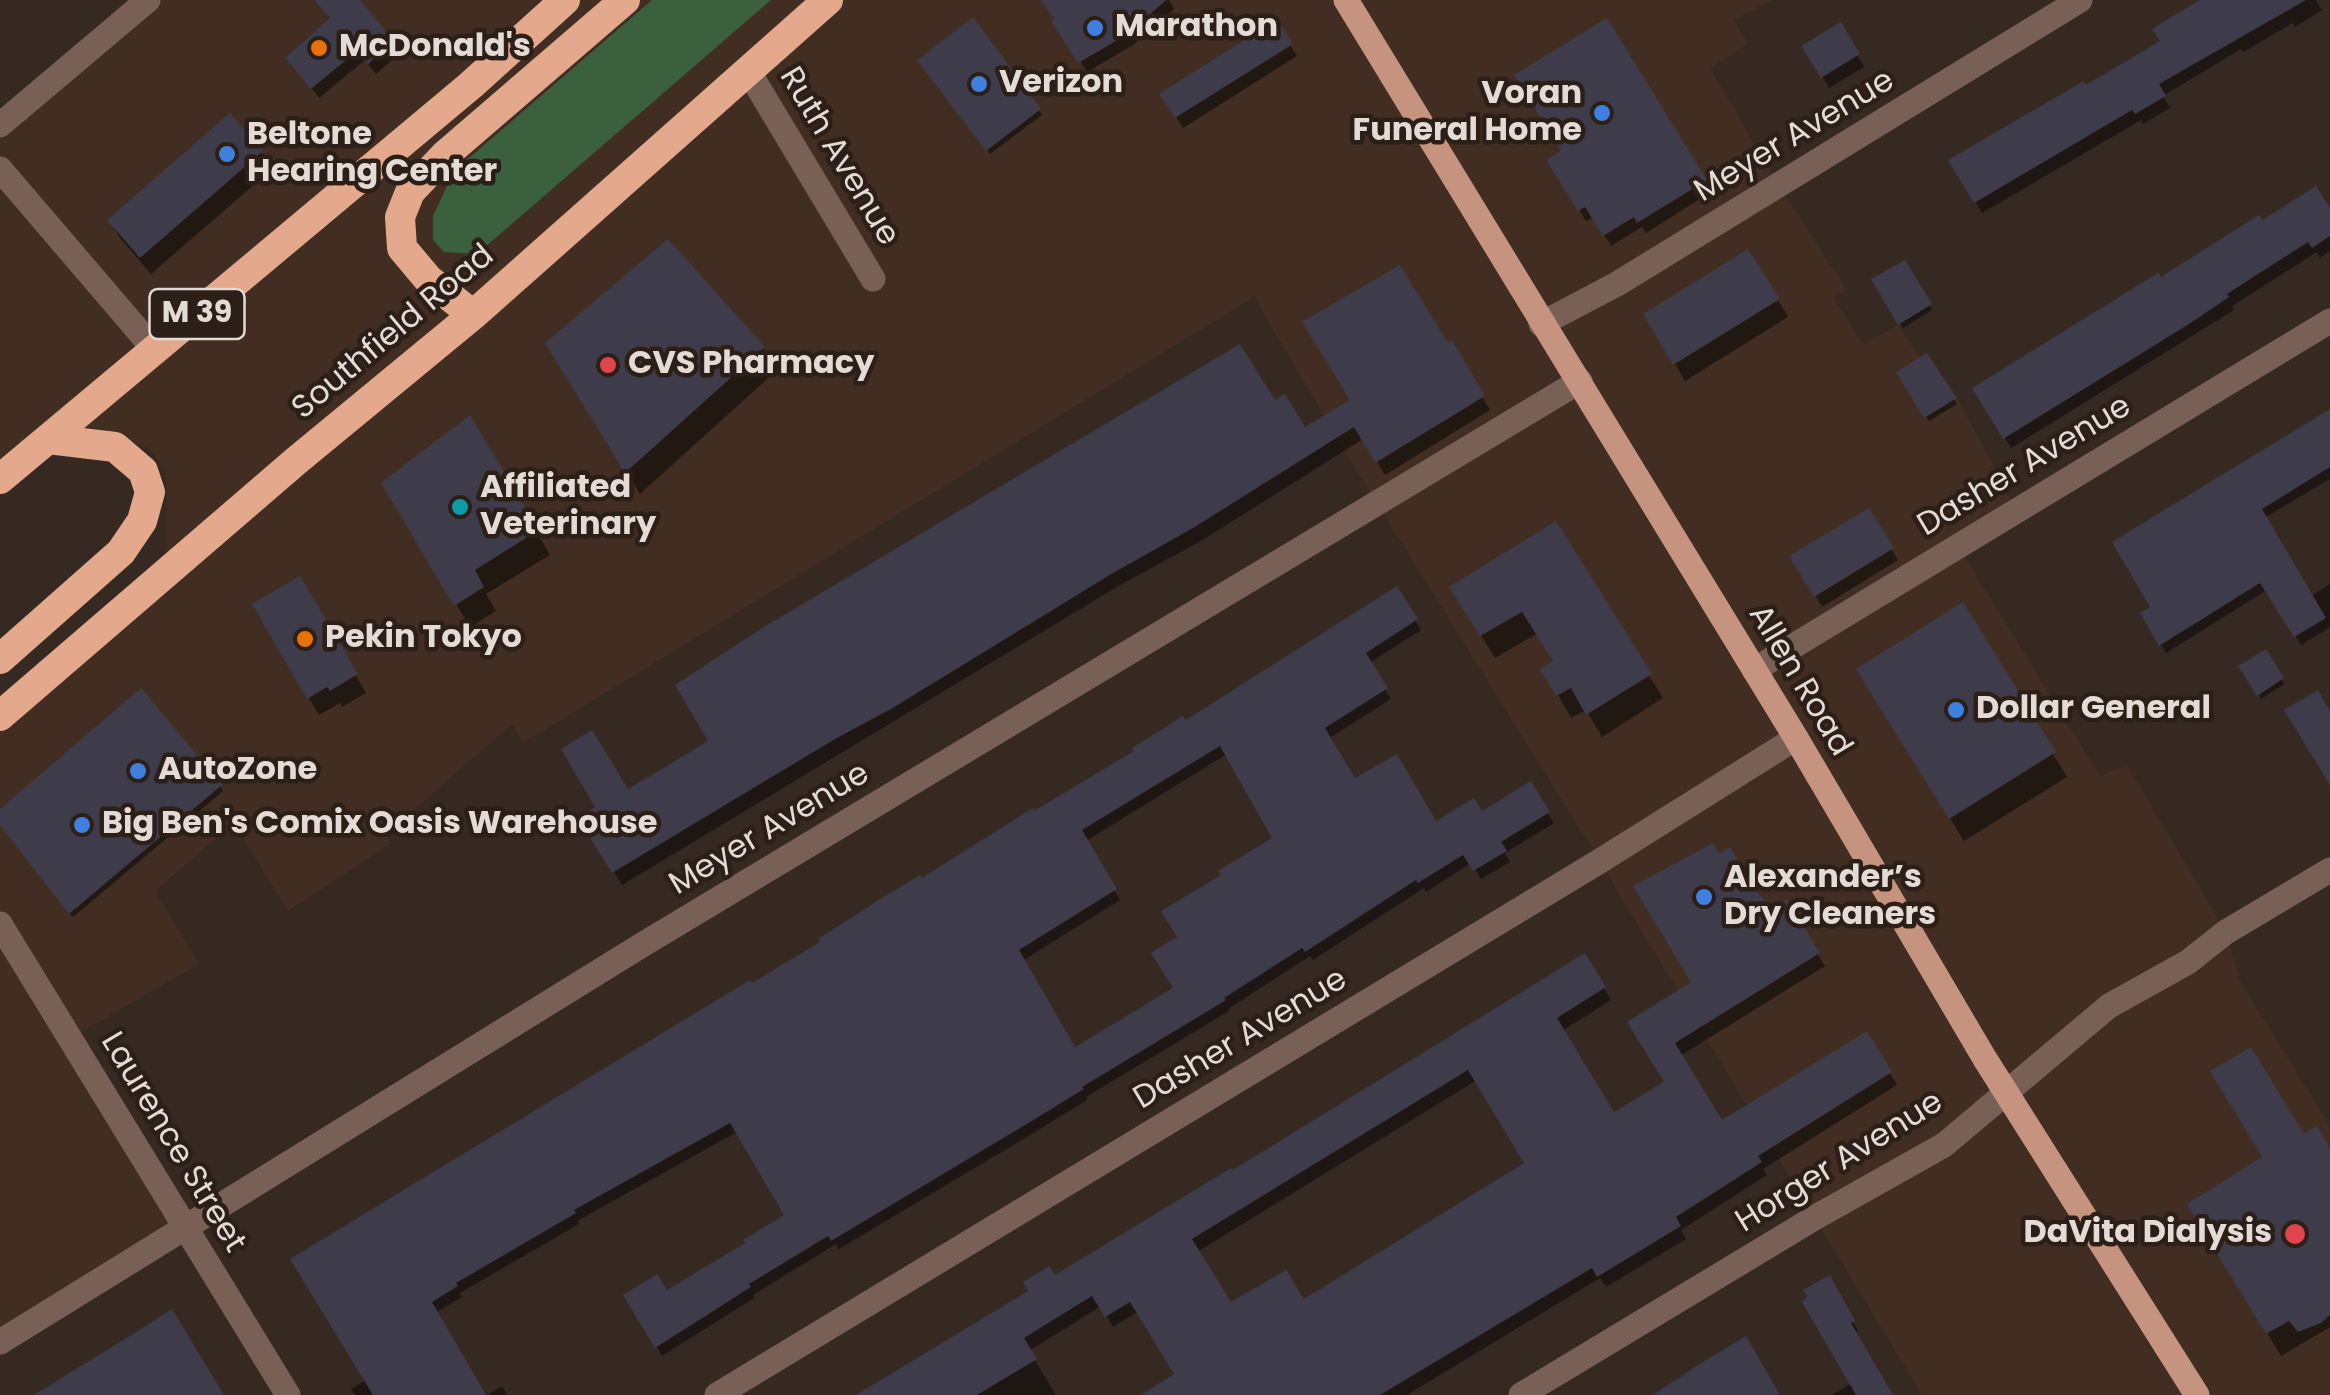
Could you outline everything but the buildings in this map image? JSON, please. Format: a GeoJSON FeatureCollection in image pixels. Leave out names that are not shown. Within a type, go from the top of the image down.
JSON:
{"type":"FeatureCollection","features":[{"type":"Feature","properties":{"kind":"highway","name":"M 39"},"geometry":{"type":"LineString","coordinates":[[0,479],[471,85],[566,0]]}},
{"type":"Feature","properties":{"kind":"highway"},"geometry":{"type":"LineString","coordinates":[[473,315],[428,279],[402,248],[400,217],[410,192],[445,155],[625,0]]}},
{"type":"Feature","properties":{"kind":"highway","name":"Southfield Road"},"geometry":{"type":"LineString","coordinates":[[0,716],[473,315],[828,0]]}},
{"type":"Feature","properties":{"kind":"highway"},"geometry":{"type":"LineString","coordinates":[[0,659],[121,552],[142,522],[150,492],[143,471],[114,448],[48,439]]}},
{"type":"Feature","properties":{"kind":"main road","name":"Allen Road"},"geometry":{"type":"LineString","coordinates":[[1346,0],[1796,738],[2005,1090],[2197,1395]]}},
{"type":"Feature","properties":{"kind":"street"},"geometry":{"type":"LineString","coordinates":[[0,125],[148,0]]}},
{"type":"Feature","properties":{"kind":"street","name":"Meyer Avenue"},"geometry":{"type":"LineString","coordinates":[[1541,324],[1617,284],[2080,0]]}},
{"type":"Feature","properties":{"kind":"street","name":"Ruth Avenue"},"geometry":{"type":"LineString","coordinates":[[747,69],[872,279]]}},
{"type":"Feature","properties":{"kind":"street"},"geometry":{"type":"LineString","coordinates":[[0,169],[154,349]]}},
{"type":"Feature","properties":{"kind":"street","name":"Dasher Avenue"},"geometry":{"type":"LineString","coordinates":[[1754,670],[2330,321]]}},
{"type":"Feature","properties":{"kind":"street","name":"Meyer Avenue"},"geometry":{"type":"LineString","coordinates":[[0,1342],[642,945],[1580,381]]}},
{"type":"Feature","properties":{"kind":"street","name":"Dasher Avenue"},"geometry":{"type":"LineString","coordinates":[[717,1395],[1600,862],[1796,738]]}},
{"type":"Feature","properties":{"kind":"street","name":"Horger Avenue"},"geometry":{"type":"LineString","coordinates":[[1521,1395],[1816,1217],[1944,1145],[2109,1006],[2188,962],[2226,932],[2330,870]]}},
{"type":"Feature","properties":{"kind":"street","name":"Laurence Street"},"geometry":{"type":"LineString","coordinates":[[0,924],[288,1395]]}},
{"type":"Feature","properties":{"kind":"shaded area"},"geometry":{"type":"Polygon","coordinates":[[[135,0],[1772,0],[1734,20],[1748,44],[1710,68],[1779,186],[1847,290],[1834,298],[1863,345],[1898,325],[1919,357],[1927,353],[1957,398],[2017,510],[1958,546],[2100,776],[2127,765],[2226,932],[2240,981],[2330,1126],[2330,1395],[1922,1395],[1254,297],[523,743],[512,724],[386,834],[391,843],[288,911],[234,823],[155,891],[199,964],[70,1038],[187,1230],[0,1342],[0,716],[167,572],[166,470],[148,447],[127,441],[48,439],[0,479],[0,124],[135,0]]]}},
{"type":"Feature","properties":{"kind":"green space"},"geometry":{"type":"Polygon","coordinates":[[[652,0],[771,0],[477,254],[444,252],[433,240],[433,216],[454,171],[652,0]]]}},
{"type":"Feature","properties":{"kind":"place","name":"Marathon"},"geometry":{"type":"Point","coordinates":[1095,28]}},
{"type":"Feature","properties":{"kind":"place","name":"McDonald's"},"geometry":{"type":"Point","coordinates":[319,48]}},
{"type":"Feature","properties":{"kind":"place","name":"Verizon"},"geometry":{"type":"Point","coordinates":[979,84]}},
{"type":"Feature","properties":{"kind":"place","name":"Voran Funeral Home"},"geometry":{"type":"Point","coordinates":[1602,113]}},
{"type":"Feature","properties":{"kind":"place","name":"Beltone Hearing Center"},"geometry":{"type":"Point","coordinates":[227,154]}},
{"type":"Feature","properties":{"kind":"place","name":"CVS Pharmacy"},"geometry":{"type":"Point","coordinates":[608,365]}},
{"type":"Feature","properties":{"kind":"place","name":"Affiliated Veterinary"},"geometry":{"type":"Point","coordinates":[460,507]}},
{"type":"Feature","properties":{"kind":"place","name":"Pekin Tokyo"},"geometry":{"type":"Point","coordinates":[305,639]}},
{"type":"Feature","properties":{"kind":"place","name":"Dollar General"},"geometry":{"type":"Point","coordinates":[1956,710]}},
{"type":"Feature","properties":{"kind":"place","name":"AutoZone"},"geometry":{"type":"Point","coordinates":[138,771]}},
{"type":"Feature","properties":{"kind":"place","name":"Big Ben's Comix Oasis Warehouse"},"geometry":{"type":"Point","coordinates":[82,825]}},
{"type":"Feature","properties":{"kind":"place","name":"Alexander’s Dry Cleaners"},"geometry":{"type":"Point","coordinates":[1704,897]}},
{"type":"Feature","properties":{"kind":"place","name":"DaVita Dialysis"},"geometry":{"type":"Point","coordinates":[2295,1234]}}]}
